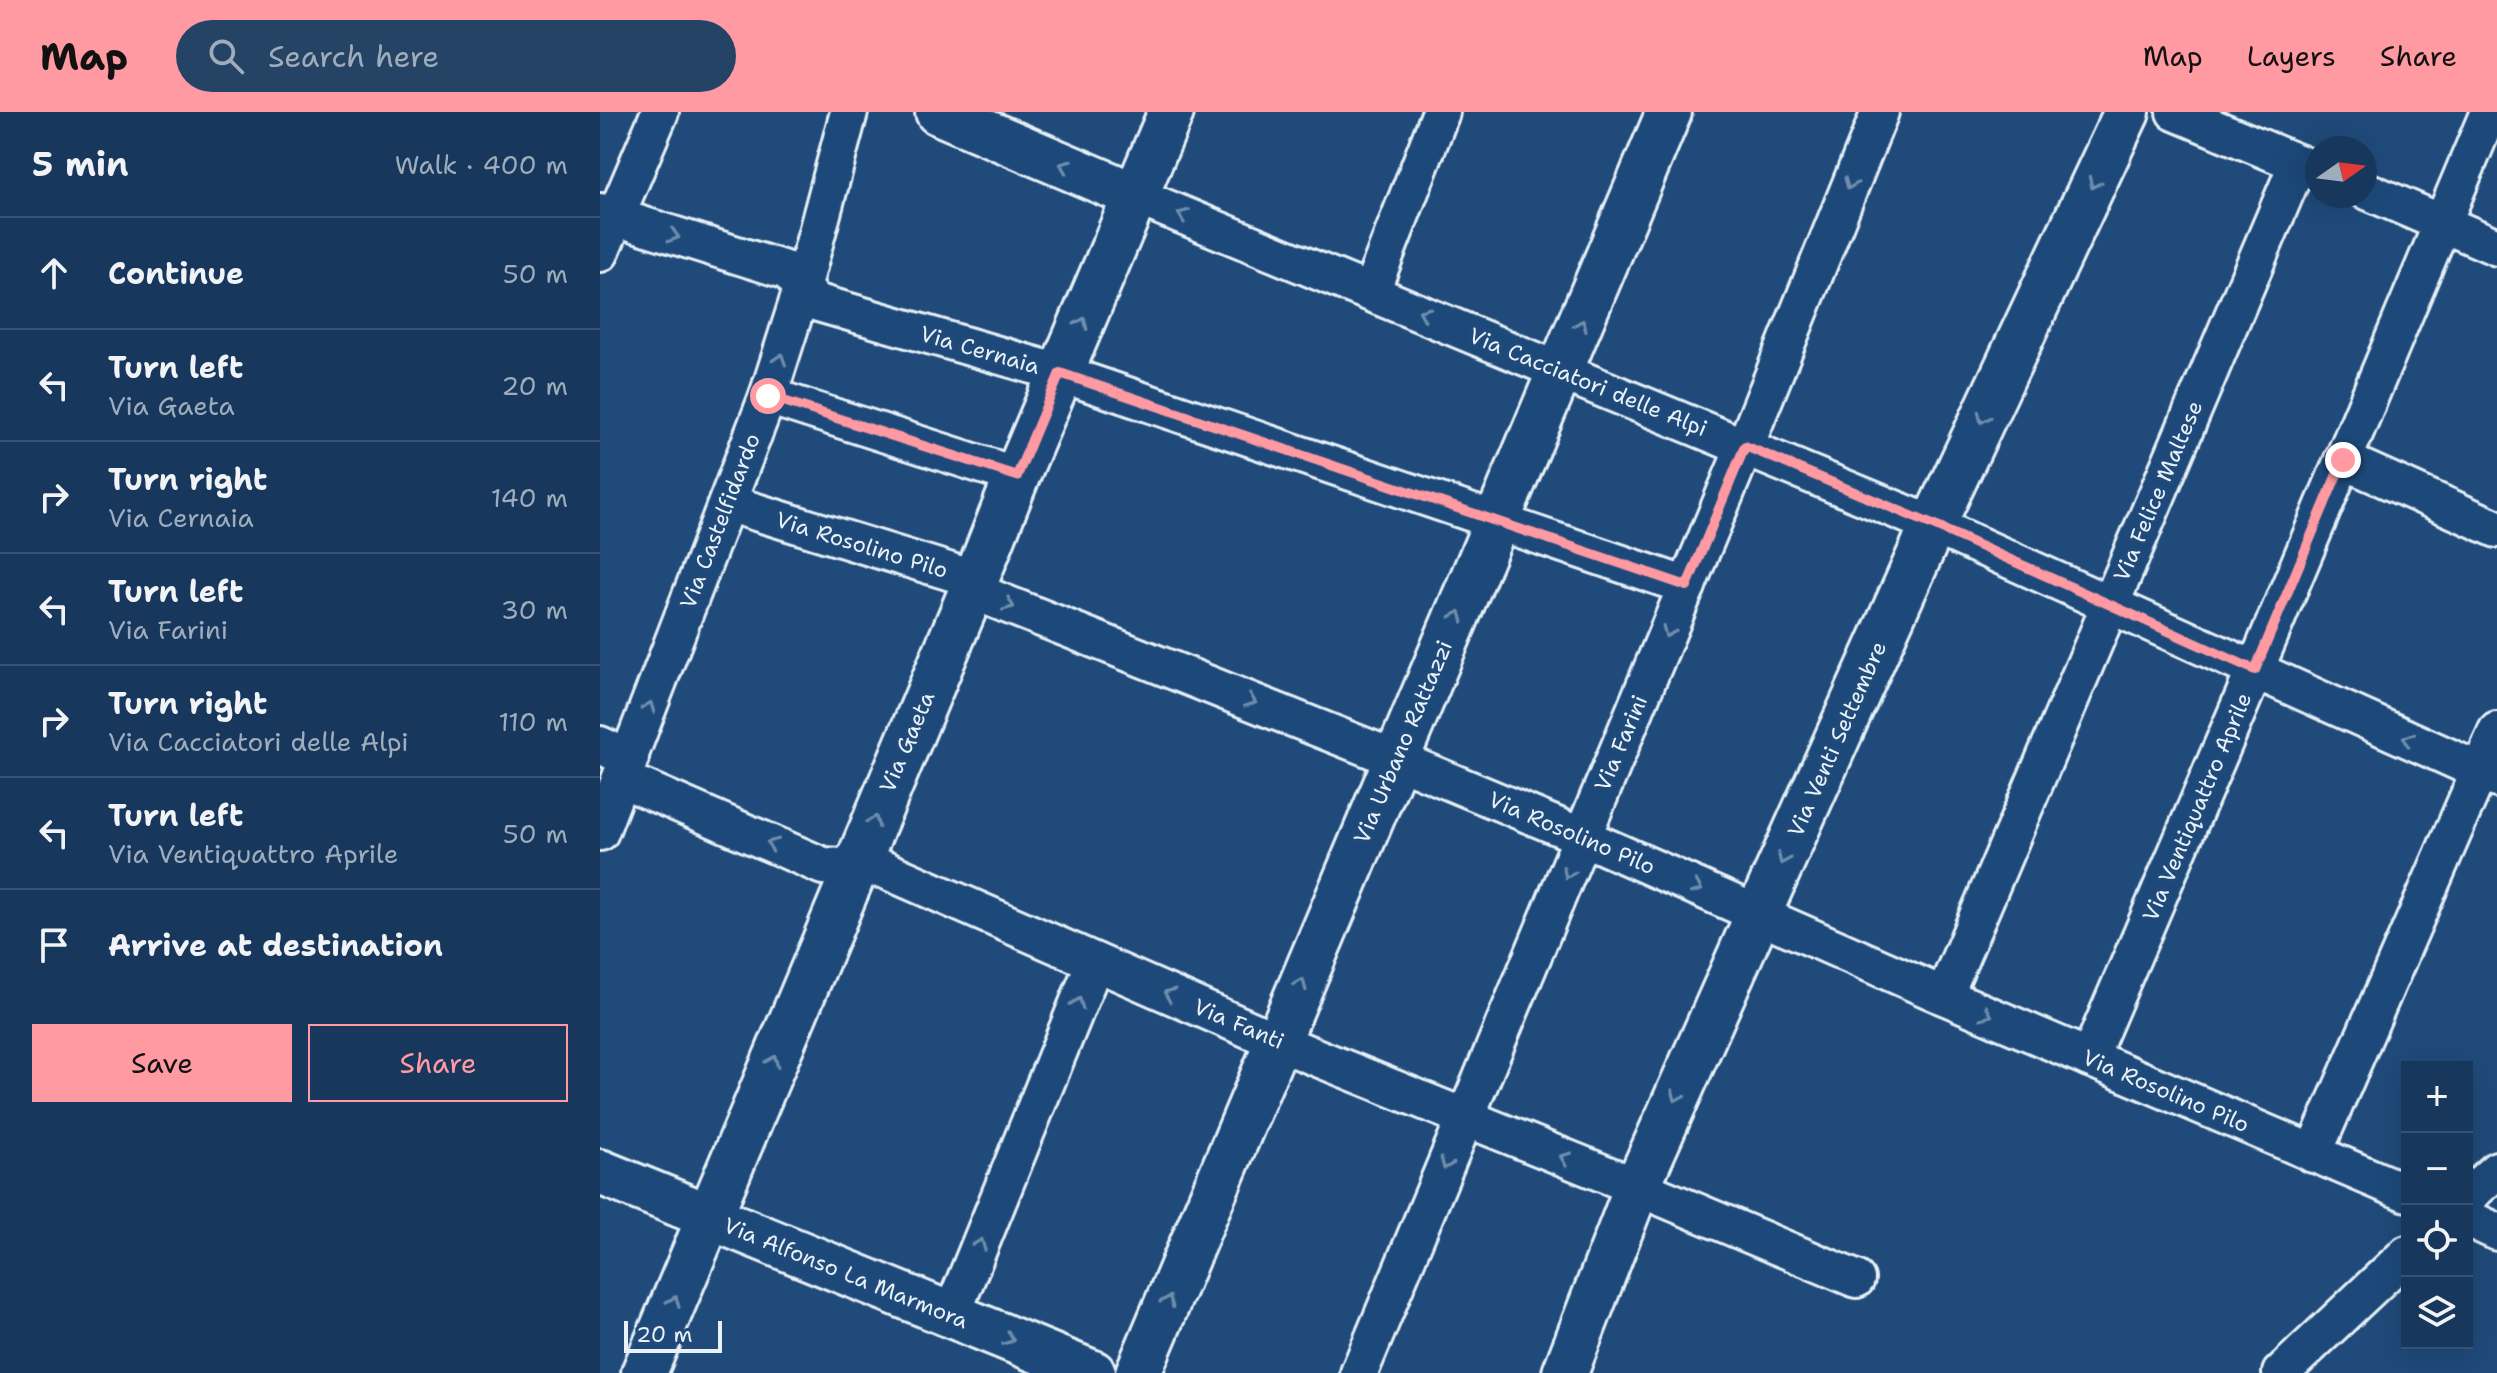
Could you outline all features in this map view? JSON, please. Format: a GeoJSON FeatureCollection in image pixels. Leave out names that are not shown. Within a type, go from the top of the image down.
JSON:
{"type":"FeatureCollection","features":[{"type":"Feature","properties":{"kind":"street"},"geometry":{"type":"LineString","coordinates":[[600,253],[608,215],[660,112]]}},
{"type":"Feature","properties":{"kind":"street","name":"Via Castelfidardo"},"geometry":{"type":"LineString","coordinates":[[600,832],[617,761],[727,503],[768,396],[802,289],[849,112]]}},
{"type":"Feature","properties":{"kind":"street","name":"Via Cacciatori delle Alpi"},"geometry":{"type":"LineString","coordinates":[[938,112],[1933,525],[2488,775]]}},
{"type":"Feature","properties":{"kind":"street","name":"Via Gaeta"},"geometry":{"type":"LineString","coordinates":[[644,1373],[1171,112]]}},
{"type":"Feature","properties":{"kind":"street"},"geometry":{"type":"LineString","coordinates":[[1371,291],[1441,112]]}},
{"type":"Feature","properties":{"kind":"street","name":"Via Urbano Rattazzi"},"geometry":{"type":"LineString","coordinates":[[1138,1373],[1669,112]]}},
{"type":"Feature","properties":{"kind":"street","name":"Via Farini"},"geometry":{"type":"LineString","coordinates":[[1359,1373],[1745,446],[1880,112]]}},
{"type":"Feature","properties":{"kind":"street","name":"Via Venti Settembre"},"geometry":{"type":"LineString","coordinates":[[1565,1373],[1637,1187],[1758,915],[1933,525],[2127,112]]}},
{"type":"Feature","properties":{"kind":"street"},"geometry":{"type":"LineString","coordinates":[[2175,112],[2305,166]]}},
{"type":"Feature","properties":{"kind":"street","name":"Via Ventiquattro Aprile"},"geometry":{"type":"LineString","coordinates":[[2089,1058],[2489,112]]}},
{"type":"Feature","properties":{"kind":"street","name":"Via Felice Maltese"},"geometry":{"type":"LineString","coordinates":[[1944,996],[2109,605],[2305,174]]}},
{"type":"Feature","properties":{"kind":"street"},"geometry":{"type":"LineString","coordinates":[[2377,195],[2497,247]]}},
{"type":"Feature","properties":{"kind":"street","name":"Via Cernaia"},"geometry":{"type":"LineString","coordinates":[[608,215],[788,271],[815,302],[1060,373],[1687,586]]}},
{"type":"Feature","properties":{"kind":"street"},"geometry":{"type":"LineString","coordinates":[[768,396],[1017,476]]}},
{"type":"Feature","properties":{"kind":"street"},"geometry":{"type":"LineString","coordinates":[[2343,460],[2497,529]]}},
{"type":"Feature","properties":{"kind":"street","name":"Via Rosolino Pilo"},"geometry":{"type":"LineString","coordinates":[[727,503],[961,575],[986,596],[1583,837],[1944,996],[2401,1191]]}},
{"type":"Feature","properties":{"kind":"street"},"geometry":{"type":"LineString","coordinates":[[2313,1154],[2488,775],[2497,731]]}},
{"type":"Feature","properties":{"kind":"street","name":"Via Fanti"},"geometry":{"type":"LineString","coordinates":[[617,761],[823,866],[883,869],[1276,1041],[1856,1279]]}},
{"type":"Feature","properties":{"kind":"street"},"geometry":{"type":"LineString","coordinates":[[951,1316],[1095,962]]}},
{"type":"Feature","properties":{"kind":"street"},"geometry":{"type":"LineString","coordinates":[[2473,1192],[2497,1170]]}},
{"type":"Feature","properties":{"kind":"street","name":"Via Alfonso La Marmora"},"geometry":{"type":"LineString","coordinates":[[600,1172],[1093,1373]]}},
{"type":"Feature","properties":{"kind":"street"},"geometry":{"type":"LineString","coordinates":[[2473,1221],[2497,1232]]}},
{"type":"Feature","properties":{"kind":"street"},"geometry":{"type":"LineString","coordinates":[[2281,1373],[2401,1260]]}},
{"type":"Feature","properties":{"kind":"route"},"geometry":{"type":"LineString","coordinates":[[768,396],[1017,476],[1060,373],[1687,586],[1745,446],[1933,525],[2255,670],[2343,460]]}}]}
